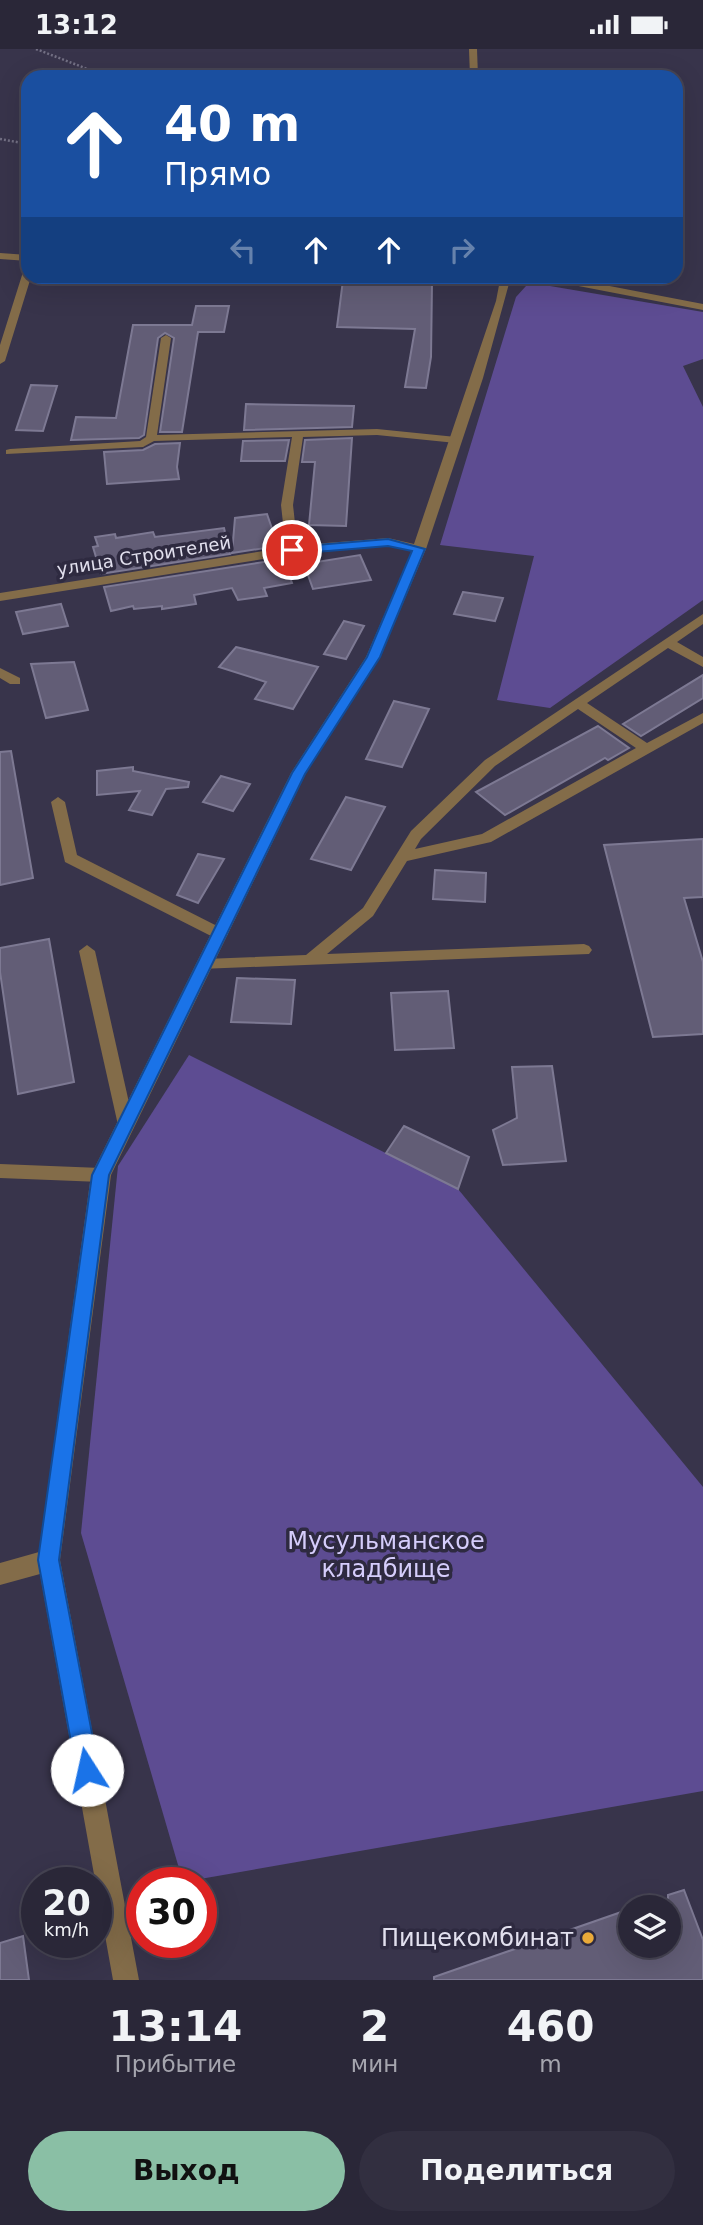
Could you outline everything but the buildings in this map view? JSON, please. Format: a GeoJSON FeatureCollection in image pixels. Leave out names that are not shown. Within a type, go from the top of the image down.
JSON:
{"type":"FeatureCollection","features":[{"type":"Feature","properties":{"kind":"street"},"geometry":{"type":"LineString","coordinates":[[473,49],[474,70]]}},
{"type":"Feature","properties":{"kind":"street"},"geometry":{"type":"LineString","coordinates":[[126,1980],[49,1560],[101,1175],[299,773],[373,657],[419,549],[501,300],[503,284]]}},
{"type":"Feature","properties":{"kind":"street","name":"улица Строителей"},"geometry":{"type":"LineString","coordinates":[[0,597],[292,550],[388,542],[419,549]]}},
{"type":"Feature","properties":{"kind":"street"},"geometry":{"type":"LineString","coordinates":[[0,1574],[49,1560]]}},
{"type":"Feature","properties":{"kind":"lane"},"geometry":{"type":"LineString","coordinates":[[0,256],[21,258]]}},
{"type":"Feature","properties":{"kind":"lane"},"geometry":{"type":"LineString","coordinates":[[0,361],[24,284]]}},
{"type":"Feature","properties":{"kind":"lane"},"geometry":{"type":"LineString","coordinates":[[584,284],[703,307]]}},
{"type":"Feature","properties":{"kind":"lane"},"geometry":{"type":"LineString","coordinates":[[151,438],[166,338]]}},
{"type":"Feature","properties":{"kind":"lane"},"geometry":{"type":"LineString","coordinates":[[9,452],[143,445],[151,438],[298,434],[377,432],[456,440]]}},
{"type":"Feature","properties":{"kind":"lane"},"geometry":{"type":"LineString","coordinates":[[292,550],[287,505],[298,434]]}},
{"type":"Feature","properties":{"kind":"lane"},"geometry":{"type":"LineString","coordinates":[[309,961],[368,912],[416,835],[490,764],[703,618]]}},
{"type":"Feature","properties":{"kind":"lane"},"geometry":{"type":"LineString","coordinates":[[668,642],[703,663]]}},
{"type":"Feature","properties":{"kind":"lane"},"geometry":{"type":"LineString","coordinates":[[0,672],[15,681]]}},
{"type":"Feature","properties":{"kind":"lane"},"geometry":{"type":"LineString","coordinates":[[578,703],[647,749]]}},
{"type":"Feature","properties":{"kind":"lane"},"geometry":{"type":"LineString","coordinates":[[402,857],[486,838],[703,716]]}},
{"type":"Feature","properties":{"kind":"lane"},"geometry":{"type":"LineString","coordinates":[[58,802],[70,858],[220,934]]}},
{"type":"Feature","properties":{"kind":"lane"},"geometry":{"type":"LineString","coordinates":[[205,965],[584,950]]}},
{"type":"Feature","properties":{"kind":"lane"},"geometry":{"type":"LineString","coordinates":[[87,951],[125,1125]]}},
{"type":"Feature","properties":{"kind":"lane"},"geometry":{"type":"LineString","coordinates":[[0,1171],[101,1175]]}},
{"type":"Feature","properties":{"kind":"path"},"geometry":{"type":"LineString","coordinates":[[36,49],[90,70]]}},
{"type":"Feature","properties":{"kind":"path"},"geometry":{"type":"LineString","coordinates":[[0,139],[21,143]]}},
{"type":"Feature","properties":{"kind":"green space"},"geometry":{"type":"Polygon","coordinates":[[[526,286],[550,286],[703,312],[703,359],[683,366],[703,407],[703,600],[550,708],[497,700],[534,556],[440,545],[516,297],[526,286]]]}},
{"type":"Feature","properties":{"kind":"green space","name":"Мусульманское кладбище"},"geometry":{"type":"Polygon","coordinates":[[[189,1055],[458,1189],[703,1487],[703,1791],[217,1876],[217,1867],[179,1867],[81,1533],[118,1166],[189,1055]]]}},
{"type":"Feature","properties":{"kind":"place","name":"Пищекомбинат"},"geometry":{"type":"Point","coordinates":[588,1938]}},
{"type":"Feature","properties":{"kind":"route"},"geometry":{"type":"LineString","coordinates":[[87,1770],[49,1560],[101,1175],[299,773],[373,657],[419,549],[388,542],[292,550]]}}]}
